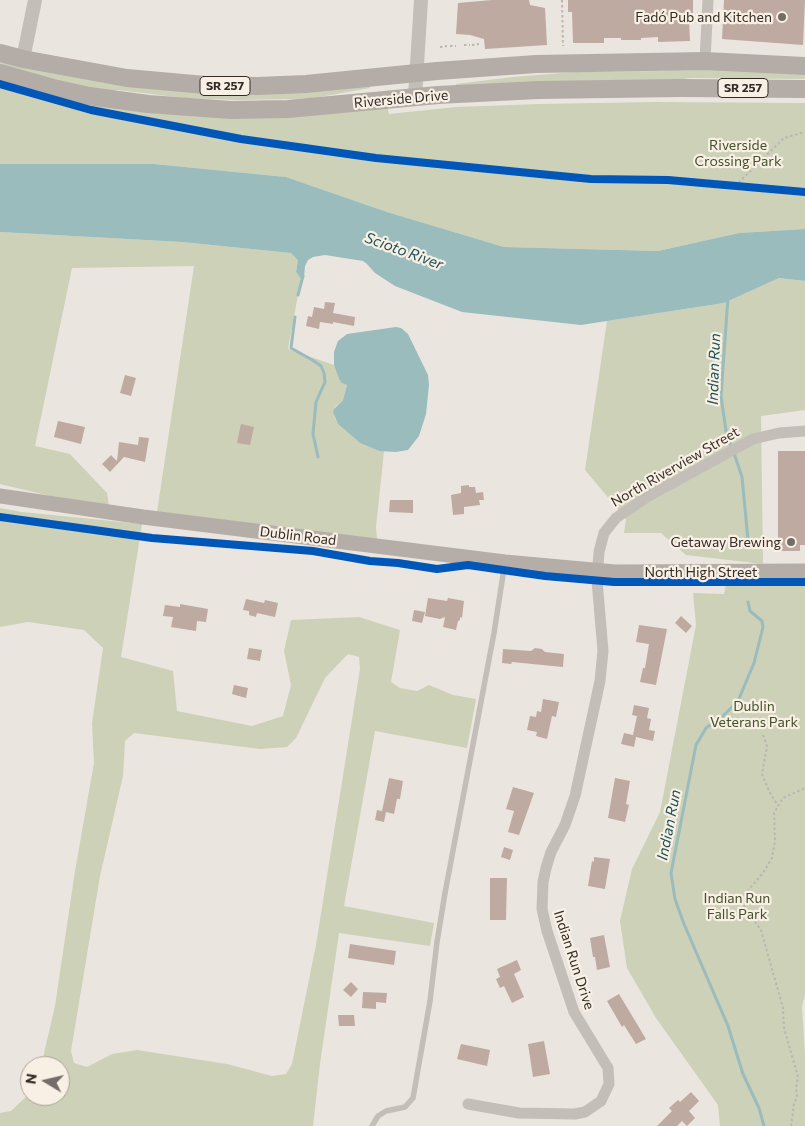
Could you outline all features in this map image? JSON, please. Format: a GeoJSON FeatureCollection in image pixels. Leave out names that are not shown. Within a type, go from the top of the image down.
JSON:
{"type":"FeatureCollection","features":[{"type":"Feature","properties":{"kind":"main road","name":"Riverside Drive"},"geometry":{"type":"LineString","coordinates":[[0,53],[127,78],[205,85],[256,86],[306,84],[536,64],[705,61],[805,66]]}},
{"type":"Feature","properties":{"kind":"main road","name":"Riverside Drive"},"geometry":{"type":"LineString","coordinates":[[0,73],[89,96],[183,108],[231,110],[288,110],[415,97],[548,89],[805,89]]}},
{"type":"Feature","properties":{"kind":"main road","name":"Dublin Road"},"geometry":{"type":"LineString","coordinates":[[0,496],[143,517],[506,562],[598,570]]}},
{"type":"Feature","properties":{"kind":"main road","name":"North High Street"},"geometry":{"type":"LineString","coordinates":[[598,570],[805,571]]}},
{"type":"Feature","properties":{"kind":"street"},"geometry":{"type":"LineString","coordinates":[[23,59],[34,0]]}},
{"type":"Feature","properties":{"kind":"street"},"geometry":{"type":"LineString","coordinates":[[415,97],[421,0]]}},
{"type":"Feature","properties":{"kind":"street"},"geometry":{"type":"LineString","coordinates":[[705,61],[708,0]]}},
{"type":"Feature","properties":{"kind":"street","name":"North Riverview Street"},"geometry":{"type":"LineString","coordinates":[[598,570],[599,552],[604,533],[616,518],[647,497],[746,443],[765,436],[805,431]]}},
{"type":"Feature","properties":{"kind":"street","name":"Indian Run Drive"},"geometry":{"type":"LineString","coordinates":[[468,1104],[519,1114],[575,1114],[585,1112],[601,1101],[609,1084],[608,1068],[581,1025],[570,1001],[543,920],[542,909],[543,882],[546,868],[568,818],[575,796],[600,681],[602,651],[598,602],[598,570]]}},
{"type":"Feature","properties":{"kind":"lane"},"geometry":{"type":"LineString","coordinates":[[372,1126],[378,1116],[386,1111],[405,1107],[413,1098],[430,1001],[445,893],[506,562]]}},
{"type":"Feature","properties":{"kind":"path"},"geometry":{"type":"LineString","coordinates":[[562,0],[563,46]]}},
{"type":"Feature","properties":{"kind":"path"},"geometry":{"type":"LineString","coordinates":[[464,45],[479,44]]}},
{"type":"Feature","properties":{"kind":"path"},"geometry":{"type":"LineString","coordinates":[[440,47],[456,46]]}},
{"type":"Feature","properties":{"kind":"path"},"geometry":{"type":"LineString","coordinates":[[735,186],[784,138],[805,132]]}},
{"type":"Feature","properties":{"kind":"path"},"geometry":{"type":"LineString","coordinates":[[763,735],[767,746],[762,774],[778,806]]}},
{"type":"Feature","properties":{"kind":"path"},"geometry":{"type":"LineString","coordinates":[[791,1126],[794,1104],[797,1097],[798,1077],[784,1028],[783,1008],[761,930],[740,900],[772,858],[775,842],[774,813],[778,806],[783,798],[805,788]]}},
{"type":"Feature","properties":{"kind":"green space"},"geometry":{"type":"Polygon","coordinates":[[[0,62],[42,71],[369,83],[370,88],[314,98],[296,99],[236,100],[184,98],[118,90],[100,91],[0,67],[0,62]]]}},
{"type":"Feature","properties":{"kind":"green space"},"geometry":{"type":"Polygon","coordinates":[[[687,66],[805,71],[805,79],[690,78],[666,82],[456,88],[456,84],[513,77],[574,72],[663,71],[687,66]]]}},
{"type":"Feature","properties":{"kind":"green space","name":"Riverside Crossing Park"},"geometry":{"type":"Polygon","coordinates":[[[0,79],[60,96],[387,106],[389,114],[456,107],[539,104],[653,102],[805,103],[805,229],[739,233],[658,251],[504,247],[387,212],[286,177],[154,164],[0,164],[0,79]]]}},
{"type":"Feature","properties":{"kind":"green space"},"geometry":{"type":"Polygon","coordinates":[[[0,232],[182,242],[291,253],[296,257],[298,260],[296,272],[301,279],[288,349],[334,365],[339,379],[347,385],[343,400],[335,407],[335,418],[338,424],[360,443],[379,451],[384,451],[376,527],[377,539],[157,512],[194,266],[72,268],[35,446],[70,454],[107,493],[109,506],[63,499],[0,484],[0,232]]]}},
{"type":"Feature","properties":{"kind":"green space"},"geometry":{"type":"Polygon","coordinates":[[[779,278],[805,281],[805,410],[761,416],[763,564],[686,555],[661,533],[624,533],[626,519],[585,470],[607,321],[724,303],[779,278]]]}},
{"type":"Feature","properties":{"kind":"green space"},"geometry":{"type":"Polygon","coordinates":[[[0,508],[22,512],[142,524],[121,657],[173,671],[177,711],[252,726],[283,716],[291,685],[284,651],[291,620],[359,617],[400,630],[391,682],[400,688],[417,691],[429,685],[453,695],[476,699],[467,748],[375,731],[344,906],[434,923],[430,946],[339,933],[313,1126],[0,1126],[0,1113],[11,1111],[20,1102],[20,1106],[70,1106],[70,1056],[43,1056],[55,1006],[75,871],[94,763],[92,723],[103,648],[84,630],[28,622],[0,627],[0,508]],[[348,654],[325,678],[296,738],[287,747],[260,749],[134,733],[125,741],[123,776],[100,876],[71,1051],[74,1063],[87,1067],[112,1054],[137,1050],[227,1064],[272,1076],[286,1074],[292,1064],[316,945],[360,669],[359,657],[348,654]]]}},
{"type":"Feature","properties":{"kind":"green space"},"geometry":{"type":"Polygon","coordinates":[[[727,579],[805,579],[805,994],[802,1007],[805,1054],[805,1126],[720,1126],[718,1105],[656,1018],[627,968],[620,921],[632,869],[660,812],[696,625],[693,593],[724,594],[727,579]]]}},
{"type":"Feature","properties":{"kind":"water","name":"Scioto River"},"geometry":{"type":"Polygon","coordinates":[[[0,164],[154,164],[286,177],[387,212],[504,247],[658,251],[739,233],[805,229],[805,281],[779,278],[724,303],[581,325],[462,312],[395,286],[375,273],[363,261],[325,255],[313,257],[308,260],[305,266],[304,278],[301,279],[296,272],[298,260],[291,253],[182,242],[0,232],[0,164]]]}},
{"type":"Feature","properties":{"kind":"water"},"geometry":{"type":"Polygon","coordinates":[[[396,327],[401,328],[408,334],[428,375],[429,385],[426,414],[419,436],[408,450],[396,452],[379,451],[360,443],[338,424],[333,412],[343,400],[347,385],[339,379],[334,365],[334,352],[338,341],[347,334],[396,327]]]}},
{"type":"Feature","properties":{"kind":"building"},"geometry":{"type":"Polygon","coordinates":[[[492,0],[529,0],[530,5],[545,8],[547,45],[485,49],[484,39],[456,34],[458,3],[492,0]]]}},
{"type":"Feature","properties":{"kind":"building"},"geometry":{"type":"Polygon","coordinates":[[[568,0],[693,0],[693,18],[689,18],[690,41],[658,42],[658,37],[641,38],[641,40],[604,38],[604,43],[573,43],[572,12],[568,12],[568,0]]]}},
{"type":"Feature","properties":{"kind":"building"},"geometry":{"type":"Polygon","coordinates":[[[724,0],[805,0],[803,45],[722,39],[724,0]]]}},
{"type":"Feature","properties":{"kind":"building"},"geometry":{"type":"Polygon","coordinates":[[[325,302],[335,303],[333,313],[355,317],[354,326],[333,322],[333,324],[320,322],[319,329],[306,326],[308,316],[312,317],[314,307],[324,309],[325,302]]]}},
{"type":"Feature","properties":{"kind":"building"},"geometry":{"type":"Polygon","coordinates":[[[125,375],[136,378],[131,396],[120,393],[125,375]]]}},
{"type":"Feature","properties":{"kind":"building"},"geometry":{"type":"Polygon","coordinates":[[[58,421],[85,427],[81,444],[54,437],[58,421]]]}},
{"type":"Feature","properties":{"kind":"building"},"geometry":{"type":"Polygon","coordinates":[[[241,424],[254,427],[250,445],[237,443],[241,424]]]}},
{"type":"Feature","properties":{"kind":"building"},"geometry":{"type":"Polygon","coordinates":[[[139,437],[149,438],[145,462],[124,457],[110,472],[102,464],[111,455],[117,461],[119,442],[138,445],[139,437]]]}},
{"type":"Feature","properties":{"kind":"building"},"geometry":{"type":"Polygon","coordinates":[[[778,451],[805,451],[805,545],[800,545],[800,551],[778,551],[778,451]]]}},
{"type":"Feature","properties":{"kind":"building"},"geometry":{"type":"Polygon","coordinates":[[[469,485],[469,487],[475,487],[476,493],[483,492],[484,500],[479,500],[480,505],[464,507],[464,514],[453,515],[451,495],[461,493],[461,486],[469,485]]]}},
{"type":"Feature","properties":{"kind":"building"},"geometry":{"type":"Polygon","coordinates":[[[390,500],[413,500],[413,513],[389,512],[390,500]]]}},
{"type":"Feature","properties":{"kind":"building"},"geometry":{"type":"Polygon","coordinates":[[[428,598],[447,601],[448,598],[464,601],[462,618],[460,617],[458,621],[456,630],[443,627],[445,617],[440,619],[425,616],[428,598]]]}},
{"type":"Feature","properties":{"kind":"building"},"geometry":{"type":"Polygon","coordinates":[[[246,599],[264,603],[265,600],[278,603],[275,617],[257,613],[256,617],[249,615],[249,611],[243,610],[246,599]]]}},
{"type":"Feature","properties":{"kind":"building"},"geometry":{"type":"Polygon","coordinates":[[[180,604],[208,609],[206,622],[197,621],[196,631],[171,627],[173,617],[163,616],[165,605],[180,607],[180,604]]]}},
{"type":"Feature","properties":{"kind":"building"},"geometry":{"type":"Polygon","coordinates":[[[414,610],[425,612],[422,623],[412,621],[414,610]]]}},
{"type":"Feature","properties":{"kind":"building"},"geometry":{"type":"Polygon","coordinates":[[[681,616],[692,626],[686,633],[675,623],[681,616]]]}},
{"type":"Feature","properties":{"kind":"building"},"geometry":{"type":"Polygon","coordinates":[[[639,625],[667,629],[656,685],[640,682],[643,668],[645,668],[649,644],[636,642],[639,625]]]}},
{"type":"Feature","properties":{"kind":"building"},"geometry":{"type":"Polygon","coordinates":[[[249,648],[262,650],[260,661],[247,659],[249,648]]]}},
{"type":"Feature","properties":{"kind":"building"},"geometry":{"type":"Polygon","coordinates":[[[535,648],[542,649],[545,652],[564,654],[563,667],[512,662],[511,664],[502,663],[503,649],[531,651],[535,648]]]}},
{"type":"Feature","properties":{"kind":"building"},"geometry":{"type":"Polygon","coordinates":[[[234,685],[248,688],[246,698],[232,694],[234,685]]]}},
{"type":"Feature","properties":{"kind":"building"},"geometry":{"type":"Polygon","coordinates":[[[543,699],[559,702],[556,717],[552,716],[547,739],[536,736],[537,732],[527,730],[530,716],[536,717],[537,711],[541,712],[543,699]]]}},
{"type":"Feature","properties":{"kind":"building"},"geometry":{"type":"Polygon","coordinates":[[[634,705],[649,708],[647,718],[651,719],[649,730],[655,731],[653,741],[636,737],[634,747],[621,744],[624,733],[633,735],[637,716],[632,715],[634,705]]]}},
{"type":"Feature","properties":{"kind":"building"},"geometry":{"type":"Polygon","coordinates":[[[389,778],[403,781],[400,799],[397,799],[394,814],[386,812],[384,822],[375,820],[377,810],[382,811],[389,778]]]}},
{"type":"Feature","properties":{"kind":"building"},"geometry":{"type":"Polygon","coordinates":[[[615,778],[630,781],[626,804],[629,805],[625,822],[608,818],[615,778]]]}},
{"type":"Feature","properties":{"kind":"building"},"geometry":{"type":"Polygon","coordinates":[[[513,787],[534,793],[519,835],[508,832],[514,811],[506,809],[513,787]]]}},
{"type":"Feature","properties":{"kind":"building"},"geometry":{"type":"Polygon","coordinates":[[[504,847],[513,850],[510,860],[501,857],[504,847]]]}},
{"type":"Feature","properties":{"kind":"building"},"geometry":{"type":"Polygon","coordinates":[[[594,857],[610,859],[605,889],[588,886],[594,857]]]}},
{"type":"Feature","properties":{"kind":"building"},"geometry":{"type":"Polygon","coordinates":[[[490,878],[507,878],[506,920],[490,920],[490,878]]]}},
{"type":"Feature","properties":{"kind":"building"},"geometry":{"type":"Polygon","coordinates":[[[604,935],[610,967],[597,970],[590,938],[604,935]]]}},
{"type":"Feature","properties":{"kind":"building"},"geometry":{"type":"Polygon","coordinates":[[[350,944],[396,951],[394,965],[348,958],[350,944]]]}},
{"type":"Feature","properties":{"kind":"building"},"geometry":{"type":"Polygon","coordinates":[[[517,960],[521,970],[514,974],[524,997],[512,1003],[504,986],[500,988],[496,979],[500,977],[497,969],[517,960]]]}},
{"type":"Feature","properties":{"kind":"building"},"geometry":{"type":"Polygon","coordinates":[[[351,982],[358,989],[351,997],[343,990],[351,982]]]}},
{"type":"Feature","properties":{"kind":"building"},"geometry":{"type":"Polygon","coordinates":[[[363,992],[387,993],[386,1003],[376,1002],[376,1009],[362,1008],[363,992]]]}},
{"type":"Feature","properties":{"kind":"building"},"geometry":{"type":"Polygon","coordinates":[[[619,994],[646,1039],[636,1044],[624,1025],[622,1027],[607,1001],[619,994]]]}},
{"type":"Feature","properties":{"kind":"building"},"geometry":{"type":"Polygon","coordinates":[[[338,1015],[354,1015],[355,1026],[339,1026],[338,1015]]]}},
{"type":"Feature","properties":{"kind":"building"},"geometry":{"type":"Polygon","coordinates":[[[544,1041],[550,1074],[533,1077],[528,1044],[544,1041]]]}},
{"type":"Feature","properties":{"kind":"building"},"geometry":{"type":"Polygon","coordinates":[[[461,1044],[490,1050],[487,1066],[457,1059],[461,1044]]]}},
{"type":"Feature","properties":{"kind":"building"},"geometry":{"type":"Polygon","coordinates":[[[691,1092],[699,1101],[689,1111],[695,1118],[687,1126],[682,1121],[677,1126],[657,1126],[672,1111],[669,1108],[678,1100],[680,1102],[691,1092]]]}},
{"type":"Feature","properties":{"kind":"waterway"},"geometry":{"type":"LineString","coordinates":[[298,295],[303,276]]}},
{"type":"Feature","properties":{"kind":"waterway","name":"Indian Run"},"geometry":{"type":"LineString","coordinates":[[728,297],[721,396],[726,431],[731,447]]}},
{"type":"Feature","properties":{"kind":"waterway"},"geometry":{"type":"LineString","coordinates":[[295,317],[291,348],[321,366],[324,373],[325,382],[316,402],[313,434],[318,457]]}},
{"type":"Feature","properties":{"kind":"waterway","name":"Indian Run"},"geometry":{"type":"LineString","coordinates":[[734,453],[742,477],[748,540]]}},
{"type":"Feature","properties":{"kind":"waterway","name":"Indian Run"},"geometry":{"type":"LineString","coordinates":[[748,602],[750,611],[762,621],[763,627],[754,663],[738,701],[723,716],[706,728],[696,745],[671,873],[675,899],[684,924],[728,1026],[743,1074],[759,1108],[764,1126]]}},
{"type":"Feature","properties":{"kind":"cycle path"},"geometry":{"type":"LineString","coordinates":[[0,84],[91,110],[241,139],[376,158],[591,179],[668,180],[805,192]]}},
{"type":"Feature","properties":{"kind":"cycle path"},"geometry":{"type":"LineString","coordinates":[[0,517],[152,538],[313,551],[370,561],[437,569],[468,565],[545,576],[614,582],[805,582]]}},
{"type":"Feature","properties":{"kind":"place","name":"Fadó Pub and Kitchen"},"geometry":{"type":"Point","coordinates":[782,17]}},
{"type":"Feature","properties":{"kind":"place","name":"Getaway Brewing"},"geometry":{"type":"Point","coordinates":[791,542]}},
{"type":"Feature","properties":{"kind":"park label","name":"Dublin Veterans Park"},"geometry":{"type":"Point","coordinates":[754,714]}},
{"type":"Feature","properties":{"kind":"park label","name":"Indian Run Falls Park"},"geometry":{"type":"Point","coordinates":[737,906]}}]}
